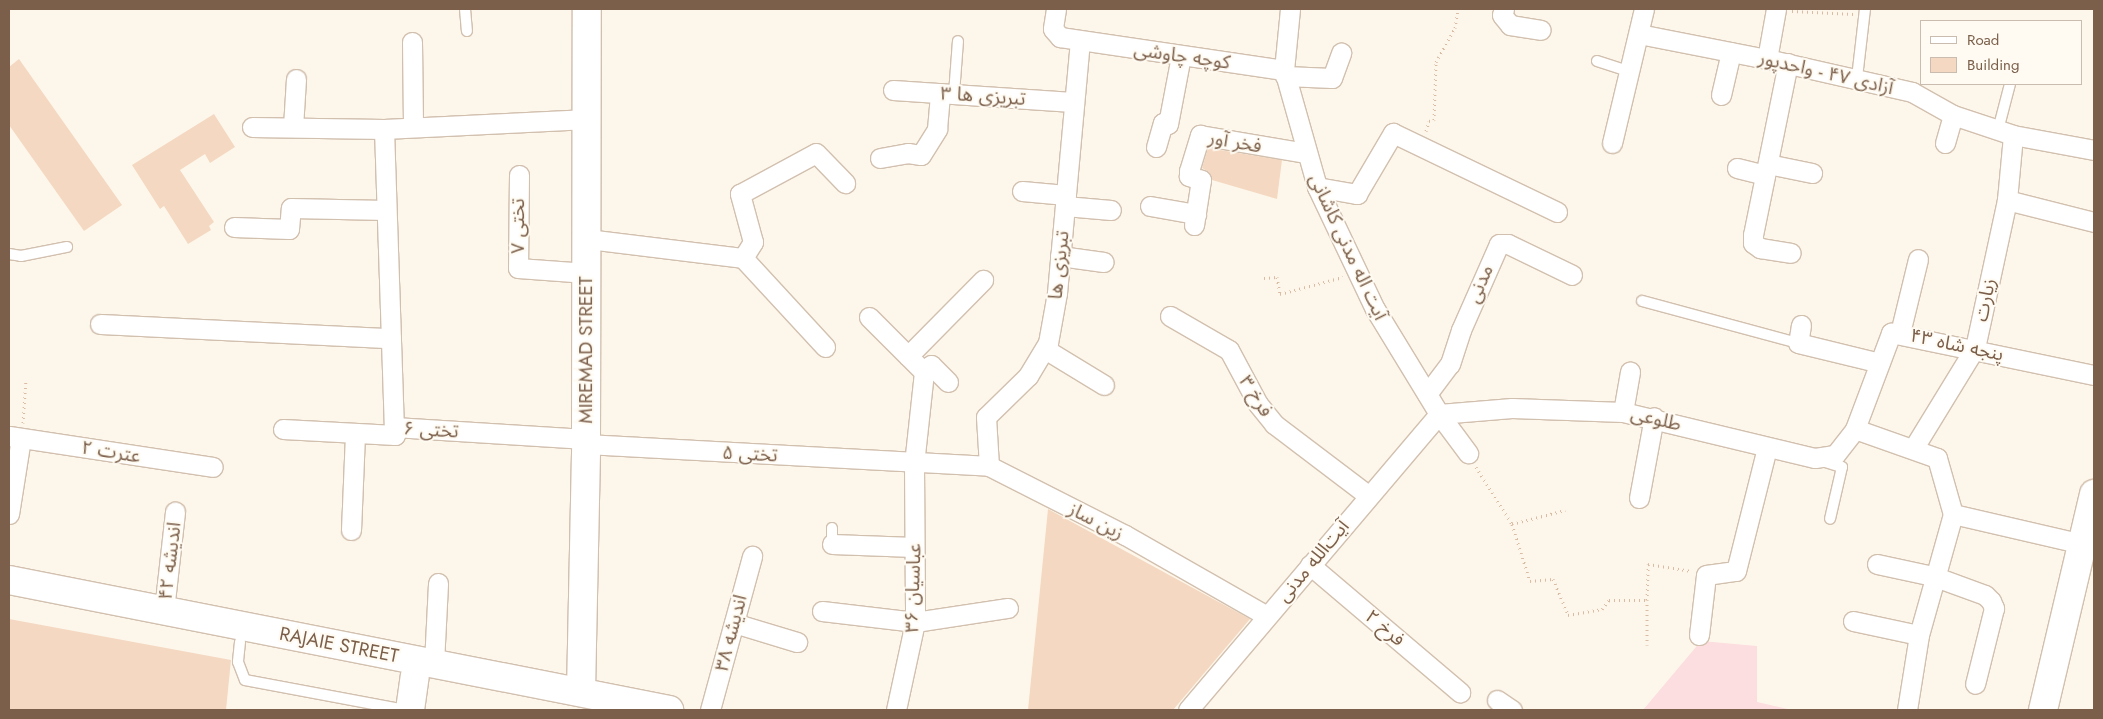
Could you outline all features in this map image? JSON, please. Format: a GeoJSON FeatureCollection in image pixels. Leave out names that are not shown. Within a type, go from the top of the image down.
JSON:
{"type":"FeatureCollection","features":[{"type":"Feature","properties":{"kind":"main road","name":"MIREMAD STREET"},"geometry":{"type":"LineString","coordinates":[[584,701],[588,9]]}},
{"type":"Feature","properties":{"kind":"main road"},"geometry":{"type":"LineString","coordinates":[[2043,710],[2085,557],[2094,494]]}},
{"type":"Feature","properties":{"kind":"main road","name":"RAJAIE STREET"},"geometry":{"type":"LineString","coordinates":[[9,580],[164,610],[424,669],[584,701],[669,710]]}},
{"type":"Feature","properties":{"kind":"main road","name":"RAJAIE STREET"},"geometry":{"type":"LineString","coordinates":[[9,596],[240,642],[424,669]]}},
{"type":"Feature","properties":{"kind":"main road"},"geometry":{"type":"LineString","coordinates":[[410,710],[424,669]]}},
{"type":"Feature","properties":{"kind":"street","name":"کوچه چاوشی"},"geometry":{"type":"LineString","coordinates":[[1056,9],[1054,34],[1080,42],[1285,73],[1332,78],[1341,53]]}},
{"type":"Feature","properties":{"kind":"street","name":"آیت اله مدنی کاشانی"},"geometry":{"type":"LineString","coordinates":[[1290,9],[1285,73],[1317,187],[1375,310],[1439,414],[1468,453]]}},
{"type":"Feature","properties":{"kind":"street"},"geometry":{"type":"LineString","coordinates":[[1612,143],[1644,9]]}},
{"type":"Feature","properties":{"kind":"street"},"geometry":{"type":"LineString","coordinates":[[1768,59],[1775,9]]}},
{"type":"Feature","properties":{"kind":"street"},"geometry":{"type":"LineString","coordinates":[[1504,15],[1541,30]]}},
{"type":"Feature","properties":{"kind":"street","name":"آزادی ۴۷ - واحدپور"},"geometry":{"type":"LineString","coordinates":[[1639,34],[1788,63],[1912,92],[1953,115],[2006,132],[2094,150]]}},
{"type":"Feature","properties":{"kind":"street"},"geometry":{"type":"LineString","coordinates":[[412,42],[413,128]]}},
{"type":"Feature","properties":{"kind":"street","name":"تبریزی ها"},"geometry":{"type":"LineString","coordinates":[[989,466],[986,417],[1028,376],[1045,349],[1057,293],[1080,42]]}},
{"type":"Feature","properties":{"kind":"street"},"geometry":{"type":"LineString","coordinates":[[1720,95],[1732,52]]}},
{"type":"Feature","properties":{"kind":"street"},"geometry":{"type":"LineString","coordinates":[[1156,147],[1163,123],[1168,124],[1181,56]]}},
{"type":"Feature","properties":{"kind":"street"},"geometry":{"type":"LineString","coordinates":[[1788,63],[1753,243],[1760,248],[1791,254]]}},
{"type":"Feature","properties":{"kind":"street"},"geometry":{"type":"LineString","coordinates":[[293,127],[296,79]]}},
{"type":"Feature","properties":{"kind":"street","name":"تبریزی ها ۳"},"geometry":{"type":"LineString","coordinates":[[893,90],[1074,102]]}},
{"type":"Feature","properties":{"kind":"street"},"geometry":{"type":"LineString","coordinates":[[880,158],[908,153],[921,155],[938,129],[947,93]]}},
{"type":"Feature","properties":{"kind":"street"},"geometry":{"type":"LineString","coordinates":[[1945,143],[1953,115]]}},
{"type":"Feature","properties":{"kind":"street"},"geometry":{"type":"LineString","coordinates":[[252,127],[413,128],[588,118]]}},
{"type":"Feature","properties":{"kind":"street"},"geometry":{"type":"LineString","coordinates":[[384,128],[394,427]]}},
{"type":"Feature","properties":{"kind":"street","name":"زیارت"},"geometry":{"type":"LineString","coordinates":[[1913,449],[1975,348],[2007,200],[2006,132]]}},
{"type":"Feature","properties":{"kind":"street"},"geometry":{"type":"LineString","coordinates":[[1317,187],[1357,194],[1393,133],[1557,212]]}},
{"type":"Feature","properties":{"kind":"street","name":"فخر آور"},"geometry":{"type":"LineString","coordinates":[[1150,206],[1195,219],[1201,180],[1192,178],[1189,171],[1200,135],[1282,160],[1306,153]]}},
{"type":"Feature","properties":{"kind":"street"},"geometry":{"type":"LineString","coordinates":[[743,258],[753,242],[740,194],[816,153],[845,183]]}},
{"type":"Feature","properties":{"kind":"street"},"geometry":{"type":"LineString","coordinates":[[1737,168],[1812,173]]}},
{"type":"Feature","properties":{"kind":"street","name":"تختی ۷"},"geometry":{"type":"LineString","coordinates":[[518,175],[518,268],[587,273]]}},
{"type":"Feature","properties":{"kind":"street"},"geometry":{"type":"LineString","coordinates":[[1022,191],[1111,210]]}},
{"type":"Feature","properties":{"kind":"street"},"geometry":{"type":"LineString","coordinates":[[2007,200],[2094,222]]}},
{"type":"Feature","properties":{"kind":"street"},"geometry":{"type":"LineString","coordinates":[[234,227],[289,229],[291,208],[386,210]]}},
{"type":"Feature","properties":{"kind":"street"},"geometry":{"type":"LineString","coordinates":[[588,239],[743,258],[825,347]]}},
{"type":"Feature","properties":{"kind":"street","name":"مدنی"},"geometry":{"type":"LineString","coordinates":[[1427,394],[1450,364],[1461,330],[1500,244],[1508,244],[1572,275]]}},
{"type":"Feature","properties":{"kind":"street"},"geometry":{"type":"LineString","coordinates":[[1060,256],[1104,262]]}},
{"type":"Feature","properties":{"kind":"street"},"geometry":{"type":"LineString","coordinates":[[1900,333],[1918,259]]}},
{"type":"Feature","properties":{"kind":"street"},"geometry":{"type":"LineString","coordinates":[[908,356],[983,280]]}},
{"type":"Feature","properties":{"kind":"street","name":"فرخ ۳"},"geometry":{"type":"LineString","coordinates":[[1170,316],[1229,350],[1258,404],[1274,424],[1369,496]]}},
{"type":"Feature","properties":{"kind":"street"},"geometry":{"type":"LineString","coordinates":[[869,317],[924,372],[930,365],[948,382]]}},
{"type":"Feature","properties":{"kind":"street"},"geometry":{"type":"LineString","coordinates":[[100,324],[391,338]]}},
{"type":"Feature","properties":{"kind":"street","name":"پنجه شاه ۴۳"},"geometry":{"type":"LineString","coordinates":[[1855,429],[1889,336],[1900,333],[2094,375]]}},
{"type":"Feature","properties":{"kind":"street"},"geometry":{"type":"LineString","coordinates":[[1800,334],[1880,363]]}},
{"type":"Feature","properties":{"kind":"street"},"geometry":{"type":"LineString","coordinates":[[1045,349],[1104,385]]}},
{"type":"Feature","properties":{"kind":"street","name":"عباسیان ۳۶"},"geometry":{"type":"LineString","coordinates":[[896,710],[915,622],[914,464],[924,372]]}},
{"type":"Feature","properties":{"kind":"street"},"geometry":{"type":"LineString","coordinates":[[1623,412],[1630,372]]}},
{"type":"Feature","properties":{"kind":"street","name":"طلوعی"},"geometry":{"type":"LineString","coordinates":[[1439,414],[1512,408],[1623,412],[1654,417],[1767,448],[1815,458],[1835,455],[1855,429]]}},
{"type":"Feature","properties":{"kind":"street","name":"آیت‌الله مدنی"},"geometry":{"type":"LineString","coordinates":[[1188,710],[1439,414]]}},
{"type":"Feature","properties":{"kind":"street"},"geometry":{"type":"LineString","coordinates":[[1639,498],[1654,417]]}},
{"type":"Feature","properties":{"kind":"street","name":"تختی ۶"},"geometry":{"type":"LineString","coordinates":[[283,429],[395,435],[394,427],[586,441]]}},
{"type":"Feature","properties":{"kind":"street"},"geometry":{"type":"LineString","coordinates":[[1855,429],[1937,458],[1953,514],[1933,576],[1919,635],[1907,710]]}},
{"type":"Feature","properties":{"kind":"street"},"geometry":{"type":"LineString","coordinates":[[352,530],[355,433]]}},
{"type":"Feature","properties":{"kind":"street"},"geometry":{"type":"LineString","coordinates":[[9,514],[15,437]]}},
{"type":"Feature","properties":{"kind":"street","name":"عترت ۲"},"geometry":{"type":"LineString","coordinates":[[15,437],[213,467]]}},
{"type":"Feature","properties":{"kind":"street","name":"تختی ۵"},"geometry":{"type":"LineString","coordinates":[[586,441],[914,464]]}},
{"type":"Feature","properties":{"kind":"street"},"geometry":{"type":"LineString","coordinates":[[1699,635],[1706,575],[1736,571],[1767,448]]}},
{"type":"Feature","properties":{"kind":"street","name":"زین ساز"},"geometry":{"type":"LineString","coordinates":[[914,464],[989,466],[1125,535],[1267,616]]}},
{"type":"Feature","properties":{"kind":"street","name":"اندیشه ۴۲"},"geometry":{"type":"LineString","coordinates":[[164,610],[175,512]]}},
{"type":"Feature","properties":{"kind":"street"},"geometry":{"type":"LineString","coordinates":[[1953,514],[2085,557]]}},
{"type":"Feature","properties":{"kind":"street"},"geometry":{"type":"LineString","coordinates":[[832,536],[914,547]]}},
{"type":"Feature","properties":{"kind":"street","name":"اندیشه ۳۸"},"geometry":{"type":"LineString","coordinates":[[710,710],[752,556]]}},
{"type":"Feature","properties":{"kind":"street"},"geometry":{"type":"LineString","coordinates":[[1877,564],[1933,576],[1985,595],[1991,600],[1994,608],[1975,684]]}},
{"type":"Feature","properties":{"kind":"street","name":"فرخ ۲"},"geometry":{"type":"LineString","coordinates":[[1310,565],[1460,692]]}},
{"type":"Feature","properties":{"kind":"street"},"geometry":{"type":"LineString","coordinates":[[424,669],[438,583]]}},
{"type":"Feature","properties":{"kind":"street"},"geometry":{"type":"LineString","coordinates":[[822,610],[915,622],[1008,608]]}},
{"type":"Feature","properties":{"kind":"street"},"geometry":{"type":"LineString","coordinates":[[1853,621],[1919,635]]}},
{"type":"Feature","properties":{"kind":"street"},"geometry":{"type":"LineString","coordinates":[[734,623],[797,642]]}},
{"type":"Feature","properties":{"kind":"lane"},"geometry":{"type":"LineString","coordinates":[[465,9],[467,31]]}},
{"type":"Feature","properties":{"kind":"lane"},"geometry":{"type":"LineString","coordinates":[[1857,78],[1865,12]]}},
{"type":"Feature","properties":{"kind":"lane"},"geometry":{"type":"LineString","coordinates":[[947,93],[958,41]]}},
{"type":"Feature","properties":{"kind":"lane"},"geometry":{"type":"LineString","coordinates":[[1597,61],[1630,72]]}},
{"type":"Feature","properties":{"kind":"lane"},"geometry":{"type":"LineString","coordinates":[[2006,132],[2010,85]]}},
{"type":"Feature","properties":{"kind":"lane"},"geometry":{"type":"LineString","coordinates":[[9,254],[21,256],[67,246]]}},
{"type":"Feature","properties":{"kind":"lane"},"geometry":{"type":"LineString","coordinates":[[1642,301],[1800,334]]}},
{"type":"Feature","properties":{"kind":"lane"},"geometry":{"type":"LineString","coordinates":[[1815,458],[1842,467],[1830,519]]}},
{"type":"Feature","properties":{"kind":"lane"},"geometry":{"type":"LineString","coordinates":[[240,642],[238,662],[245,680],[405,710]]}},
{"type":"Feature","properties":{"kind":"path"},"geometry":{"type":"LineString","coordinates":[[1421,145],[1429,120],[1434,120],[1436,62],[1455,28],[1458,9]]}},
{"type":"Feature","properties":{"kind":"path"},"geometry":{"type":"LineString","coordinates":[[1775,9],[1865,12]]}},
{"type":"Feature","properties":{"kind":"path"},"geometry":{"type":"LineString","coordinates":[[1264,278],[1277,277],[1280,294],[1358,273]]}},
{"type":"Feature","properties":{"kind":"path"},"geometry":{"type":"LineString","coordinates":[[15,437],[26,378]]}},
{"type":"Feature","properties":{"kind":"path"},"geometry":{"type":"LineString","coordinates":[[1468,453],[1512,524],[1530,581],[1553,578],[1568,615],[1602,609],[1609,600],[1647,600]]}},
{"type":"Feature","properties":{"kind":"path"},"geometry":{"type":"LineString","coordinates":[[1512,524],[1565,510]]}},
{"type":"Feature","properties":{"kind":"path"},"geometry":{"type":"LineString","coordinates":[[1648,645],[1648,564],[1706,575]]}},
{"type":"Feature","properties":{"kind":"shaded area"},"geometry":{"type":"Polygon","coordinates":[[[1701,641],[1757,646],[1757,702],[1792,710],[1643,710],[1701,641]]]}},
{"type":"Feature","properties":{"kind":"building"},"geometry":{"type":"Polygon","coordinates":[[[19,59],[122,205],[84,231],[9,125],[9,67],[19,59]]]}},
{"type":"Feature","properties":{"kind":"building"},"geometry":{"type":"Polygon","coordinates":[[[214,114],[235,147],[210,163],[205,154],[180,170],[214,222],[209,226],[211,230],[188,244],[164,206],[160,209],[132,165],[214,114]]]}},
{"type":"Feature","properties":{"kind":"building"},"geometry":{"type":"Polygon","coordinates":[[[1208,148],[1282,160],[1277,199],[1212,180],[1209,172],[1202,168],[1208,148]]]}},
{"type":"Feature","properties":{"kind":"building"},"geometry":{"type":"Polygon","coordinates":[[[1048,509],[1250,619],[1173,710],[1028,710],[1048,509]]]}},
{"type":"Feature","properties":{"kind":"building"},"geometry":{"type":"Polygon","coordinates":[[[9,619],[231,660],[226,710],[9,710],[9,619]]]}}]}
